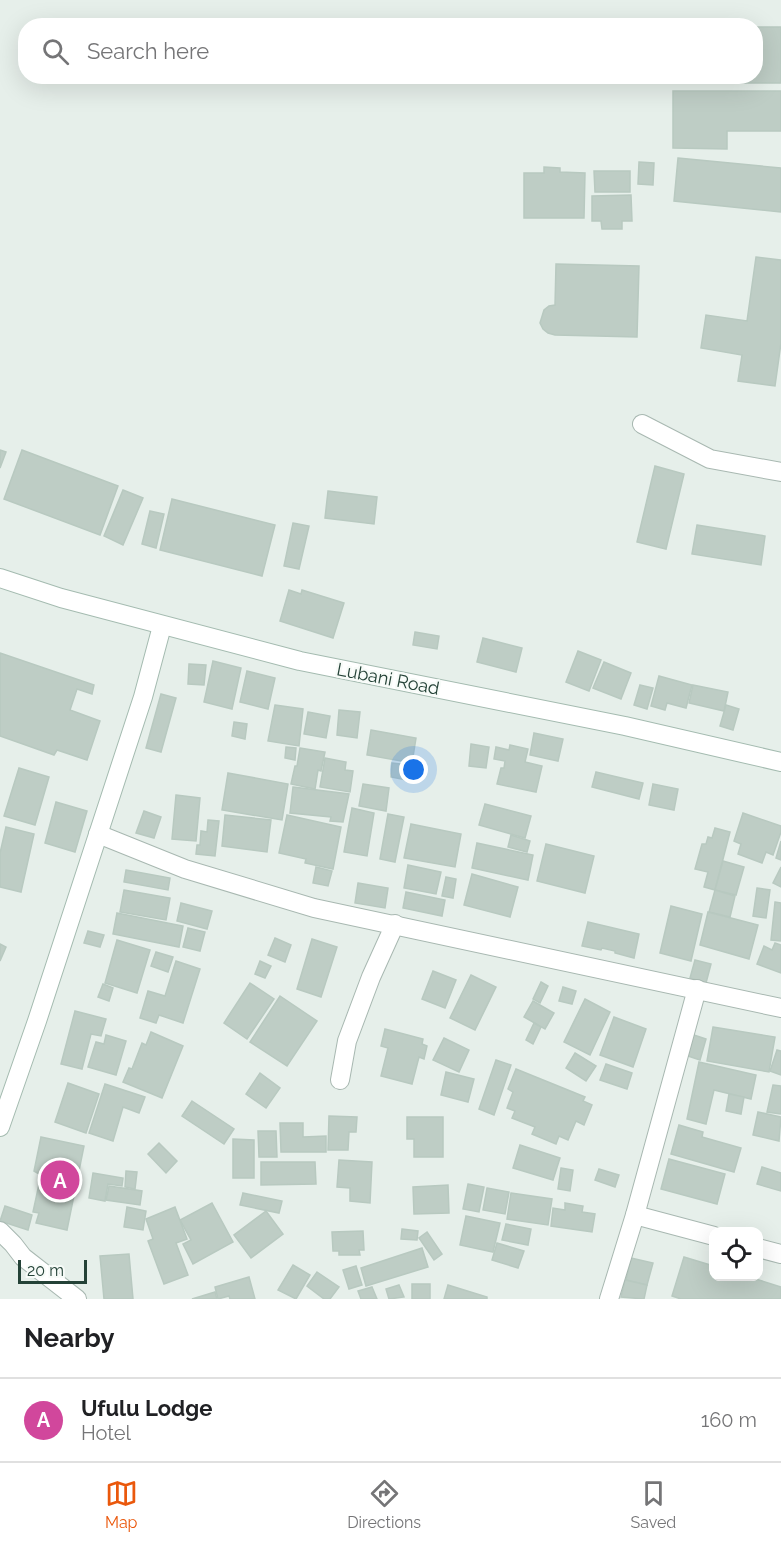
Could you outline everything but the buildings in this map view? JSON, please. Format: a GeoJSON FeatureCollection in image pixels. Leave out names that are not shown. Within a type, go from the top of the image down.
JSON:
{"type":"FeatureCollection","features":[{"type":"Feature","properties":{"kind":"street"},"geometry":{"type":"LineString","coordinates":[[642,424],[710,459],[781,472]]}},
{"type":"Feature","properties":{"kind":"street","name":"Lubani Road"},"geometry":{"type":"LineString","coordinates":[[0,578],[61,598],[162,626],[300,661],[626,726],[781,762]]}},
{"type":"Feature","properties":{"kind":"street"},"geometry":{"type":"LineString","coordinates":[[0,1127],[143,697],[162,626]]}},
{"type":"Feature","properties":{"kind":"street"},"geometry":{"type":"LineString","coordinates":[[98,834],[185,869],[314,908],[781,1008]]}},
{"type":"Feature","properties":{"kind":"street"},"geometry":{"type":"LineString","coordinates":[[340,1080],[347,1041],[371,977],[395,924]]}},
{"type":"Feature","properties":{"kind":"street"},"geometry":{"type":"LineString","coordinates":[[609,1299],[635,1215],[697,989]]}},
{"type":"Feature","properties":{"kind":"street"},"geometry":{"type":"LineString","coordinates":[[635,1215],[709,1235]]}},
{"type":"Feature","properties":{"kind":"street"},"geometry":{"type":"LineString","coordinates":[[0,1231],[23,1257],[77,1299]]}},
{"type":"Feature","properties":{"kind":"street"},"geometry":{"type":"LineString","coordinates":[[763,1249],[781,1254]]}},
{"type":"Feature","properties":{"kind":"place","name":"Ufulu Lodge"},"geometry":{"type":"Point","coordinates":[60,1180]}}]}
